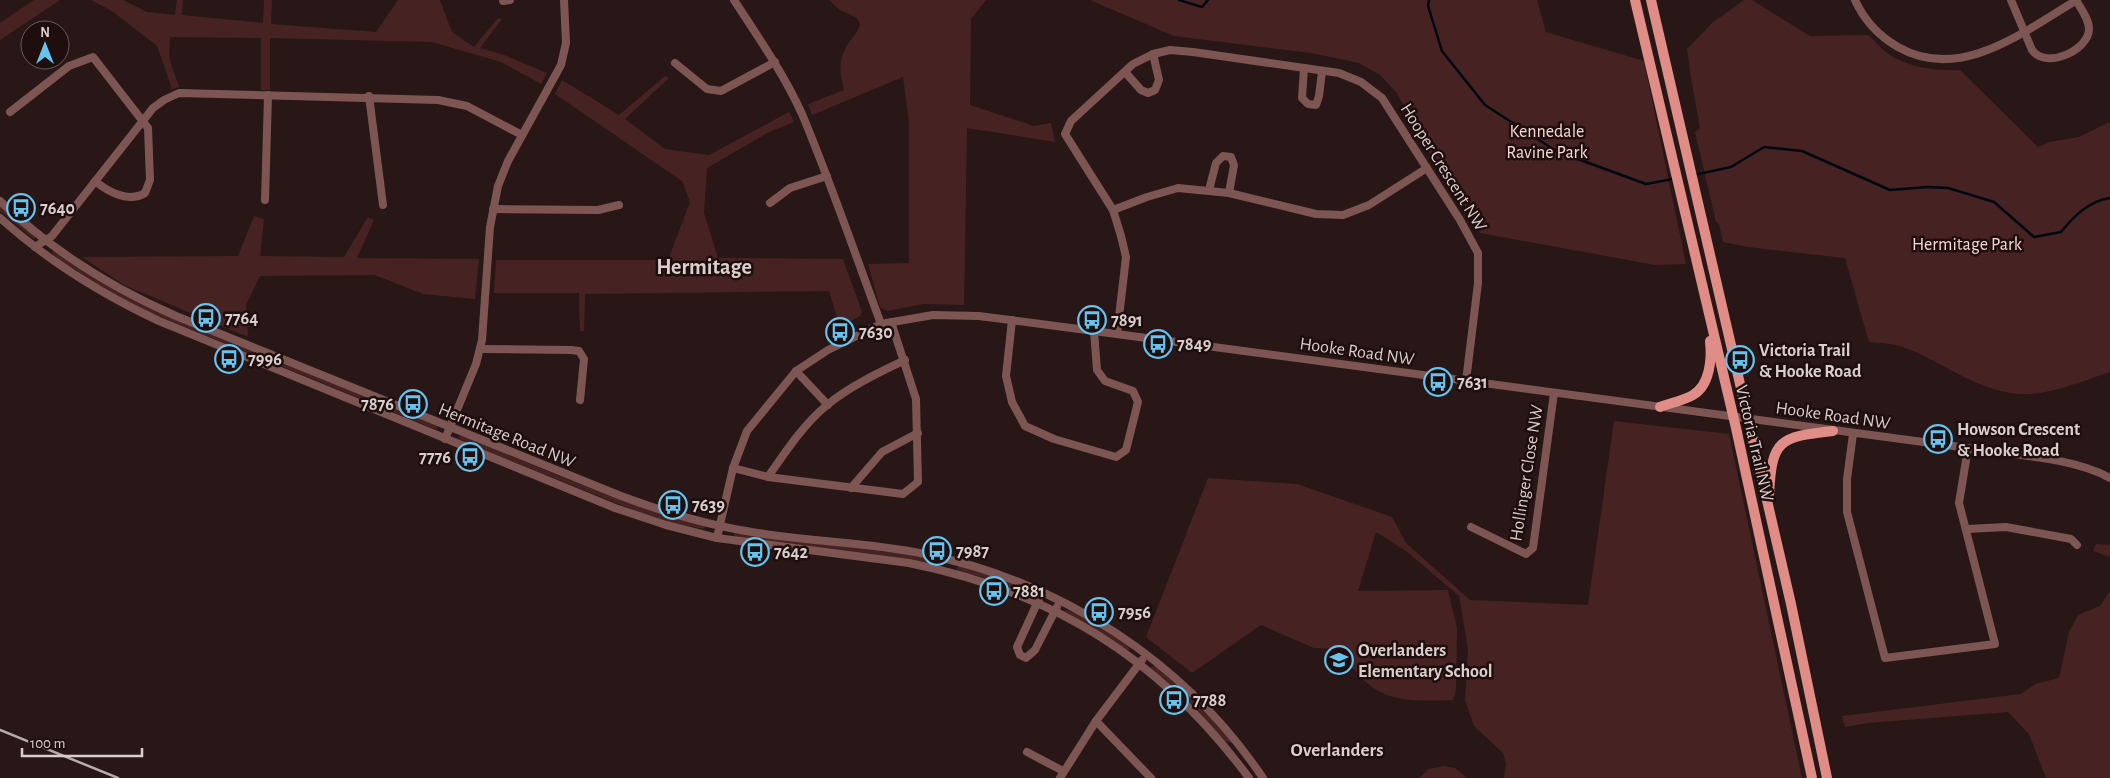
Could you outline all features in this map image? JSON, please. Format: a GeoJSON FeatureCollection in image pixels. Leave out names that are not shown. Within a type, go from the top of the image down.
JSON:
{"type":"FeatureCollection","features":[{"type":"Feature","properties":{"kind":"main road","name":"Victoria Trail NW"},"geometry":{"type":"LineString","coordinates":[[1635,0],[1733,416],[1812,778]]}},
{"type":"Feature","properties":{"kind":"main road","name":"Victoria Trail NW"},"geometry":{"type":"LineString","coordinates":[[1651,0],[1769,508],[1827,778]]}},
{"type":"Feature","properties":{"kind":"main road"},"geometry":{"type":"LineString","coordinates":[[1660,407],[1692,396],[1702,387],[1710,367],[1711,350],[1708,313]]}},
{"type":"Feature","properties":{"kind":"main road"},"geometry":{"type":"LineString","coordinates":[[1769,508],[1770,465],[1780,446],[1795,436],[1833,431]]}},
{"type":"Feature","properties":{"kind":"main road"},"geometry":{"type":"LineString","coordinates":[[1810,766],[1824,764]]}},
{"type":"Feature","properties":{"kind":"street"},"geometry":{"type":"LineString","coordinates":[[445,439],[481,349],[490,227],[501,176],[561,65],[566,43],[564,0]]}},
{"type":"Feature","properties":{"kind":"street"},"geometry":{"type":"LineString","coordinates":[[734,0],[775,62],[802,114],[827,176],[881,324]]}},
{"type":"Feature","properties":{"kind":"street"},"geometry":{"type":"LineString","coordinates":[[1855,0],[1868,22],[1884,37],[1912,54],[1933,59],[1954,60],[1986,52],[2024,30],[2076,0],[2089,28],[2087,37],[2081,45],[2058,58],[2041,58],[2036,56],[2032,50],[2024,30],[2011,0]]}},
{"type":"Feature","properties":{"kind":"street","name":"Hooper Crescent NW"},"geometry":{"type":"LineString","coordinates":[[1117,334],[1126,257],[1113,210],[1065,134],[1071,121],[1133,64],[1153,54],[1170,50],[1322,72],[1339,72],[1354,79],[1382,98],[1469,234],[1478,254],[1478,283],[1466,381]]}},
{"type":"Feature","properties":{"kind":"street"},"geometry":{"type":"LineString","coordinates":[[1125,72],[1141,90],[1148,93],[1155,90],[1159,80],[1153,54]]}},
{"type":"Feature","properties":{"kind":"street"},"geometry":{"type":"LineString","coordinates":[[10,112],[69,66],[93,57],[143,119],[150,136],[150,180],[145,193],[136,197],[118,194],[108,191],[95,181]]}},
{"type":"Feature","properties":{"kind":"street"},"geometry":{"type":"LineString","coordinates":[[675,63],[707,89],[721,91],[775,62]]}},
{"type":"Feature","properties":{"kind":"street"},"geometry":{"type":"LineString","coordinates":[[1304,68],[1302,98],[1308,104],[1316,105],[1322,72]]}},
{"type":"Feature","properties":{"kind":"street"},"geometry":{"type":"LineString","coordinates":[[35,247],[48,240],[143,119],[164,100],[179,93],[423,98],[456,103],[488,116],[522,135]]}},
{"type":"Feature","properties":{"kind":"street"},"geometry":{"type":"LineString","coordinates":[[265,200],[268,95]]}},
{"type":"Feature","properties":{"kind":"street"},"geometry":{"type":"LineString","coordinates":[[369,96],[383,205]]}},
{"type":"Feature","properties":{"kind":"street"},"geometry":{"type":"LineString","coordinates":[[1209,190],[1216,163],[1223,156],[1231,157],[1234,165],[1230,192]]}},
{"type":"Feature","properties":{"kind":"street"},"geometry":{"type":"LineString","coordinates":[[1113,210],[1147,196],[1178,188],[1230,192],[1316,214],[1343,215],[1369,206],[1427,168]]}},
{"type":"Feature","properties":{"kind":"street"},"geometry":{"type":"LineString","coordinates":[[770,203],[790,188],[827,176]]}},
{"type":"Feature","properties":{"kind":"street","name":"Hermitage Road NW"},"geometry":{"type":"LineString","coordinates":[[0,201],[22,221],[111,283],[157,307],[450,428],[621,496],[657,509],[720,526],[924,553],[995,572],[1042,592],[1092,618],[1130,641],[1187,687],[1208,708],[1241,747],[1263,778]]}},
{"type":"Feature","properties":{"kind":"street"},"geometry":{"type":"LineString","coordinates":[[493,209],[598,210],[619,206]]}},
{"type":"Feature","properties":{"kind":"street","name":"Hermitage Road NW"},"geometry":{"type":"LineString","coordinates":[[0,218],[35,247],[89,285],[159,321],[615,508],[666,525],[717,538],[934,568],[971,577],[1037,602],[1100,636],[1139,664],[1182,700],[1200,718],[1249,778]]}},
{"type":"Feature","properties":{"kind":"street","name":"Hooke Road NW"},"geometry":{"type":"LineString","coordinates":[[717,538],[733,468],[747,431],[796,371],[828,350],[881,324],[933,315],[979,316],[1012,320],[1968,448],[2062,462],[2096,470],[2110,478]]}},
{"type":"Feature","properties":{"kind":"street"},"geometry":{"type":"LineString","coordinates":[[1012,320],[1006,376],[1012,402],[1025,426],[1054,439],[1116,457],[1126,450],[1138,402],[1133,391],[1105,381],[1097,370],[1094,331]]}},
{"type":"Feature","properties":{"kind":"street"},"geometry":{"type":"LineString","coordinates":[[733,468],[768,477],[903,494],[918,482],[916,399],[905,360],[891,322]]}},
{"type":"Feature","properties":{"kind":"street"},"geometry":{"type":"LineString","coordinates":[[481,349],[579,351],[584,359],[580,400]]}},
{"type":"Feature","properties":{"kind":"street"},"geometry":{"type":"LineString","coordinates":[[768,477],[801,432],[828,404],[866,379],[905,360]]}},
{"type":"Feature","properties":{"kind":"street"},"geometry":{"type":"LineString","coordinates":[[796,371],[828,404]]}},
{"type":"Feature","properties":{"kind":"street","name":"Hollinger Close NW"},"geometry":{"type":"LineString","coordinates":[[1471,527],[1526,554],[1533,548],[1554,394]]}},
{"type":"Feature","properties":{"kind":"street"},"geometry":{"type":"LineString","coordinates":[[851,488],[882,452],[918,433]]}},
{"type":"Feature","properties":{"kind":"street"},"geometry":{"type":"LineString","coordinates":[[1853,434],[1846,479],[1847,512],[1884,658],[1995,644],[1959,503],[1968,448]]}},
{"type":"Feature","properties":{"kind":"street"},"geometry":{"type":"LineString","coordinates":[[1967,529],[2006,527],[2071,539],[2077,545]]}},
{"type":"Feature","properties":{"kind":"street"},"geometry":{"type":"LineString","coordinates":[[1042,592],[1017,647],[1020,655],[1026,658],[1035,650],[1060,601]]}},
{"type":"Feature","properties":{"kind":"street"},"geometry":{"type":"LineString","coordinates":[[1027,752],[1061,775],[1096,721],[1147,655]]}},
{"type":"Feature","properties":{"kind":"street"},"geometry":{"type":"LineString","coordinates":[[1096,721],[1151,778]]}},
{"type":"Feature","properties":{"kind":"green space"},"geometry":{"type":"Polygon","coordinates":[[[34,0],[60,0],[30,20],[20,20],[20,27],[0,40],[0,23],[34,0]]]}},
{"type":"Feature","properties":{"kind":"green space"},"geometry":{"type":"Polygon","coordinates":[[[91,0],[123,0],[147,12],[175,15],[177,0],[183,0],[182,15],[263,23],[264,0],[272,0],[271,24],[376,32],[398,0],[440,0],[452,32],[474,47],[498,18],[502,19],[480,48],[504,55],[547,73],[541,84],[501,62],[432,42],[270,38],[270,90],[261,90],[261,38],[170,37],[169,58],[179,87],[172,89],[157,46],[112,11],[91,0]]]}},
{"type":"Feature","properties":{"kind":"green space"},"geometry":{"type":"Polygon","coordinates":[[[829,0],[986,0],[971,19],[970,105],[1034,126],[1051,123],[1055,142],[967,128],[964,305],[923,304],[887,311],[880,307],[868,264],[909,263],[909,122],[903,77],[812,115],[808,104],[844,90],[841,74],[842,58],[846,47],[856,34],[860,24],[857,18],[840,10],[829,0]]]}},
{"type":"Feature","properties":{"kind":"green space","name":"Kennedale Ravine Park"},"geometry":{"type":"Polygon","coordinates":[[[1090,0],[1537,0],[1546,32],[1644,61],[1686,264],[1655,265],[1480,233],[1470,214],[1435,163],[1397,93],[1380,75],[1359,63],[1311,53],[1174,36],[1090,0]]]}},
{"type":"Feature","properties":{"kind":"green space","name":"Hermitage Park"},"geometry":{"type":"Polygon","coordinates":[[[1744,0],[1752,0],[1810,36],[1868,35],[1888,54],[1905,63],[1932,69],[1960,70],[2038,147],[2050,142],[2079,137],[2110,122],[2110,372],[2048,392],[2028,394],[2010,393],[1993,389],[1962,376],[1916,352],[1900,346],[1869,342],[1845,258],[1748,247],[1723,242],[1719,224],[1716,222],[1695,132],[1700,128],[1687,49],[1712,23],[1744,0]]]}},
{"type":"Feature","properties":{"kind":"green space"},"geometry":{"type":"Polygon","coordinates":[[[665,76],[669,78],[625,119],[665,149],[709,155],[789,112],[794,122],[769,132],[707,168],[704,213],[718,258],[843,259],[862,312],[860,316],[840,327],[829,291],[585,294],[584,331],[580,331],[579,293],[494,293],[496,260],[668,260],[690,202],[682,181],[555,94],[562,80],[619,115],[665,76]]]}},
{"type":"Feature","properties":{"kind":"green space"},"geometry":{"type":"Polygon","coordinates":[[[0,205],[36,236],[34,239],[0,211],[0,205]]]}},
{"type":"Feature","properties":{"kind":"green space"},"geometry":{"type":"Polygon","coordinates":[[[254,216],[264,219],[260,256],[344,257],[368,217],[374,220],[357,258],[479,259],[475,299],[423,294],[375,275],[260,276],[246,305],[248,337],[124,285],[82,257],[238,256],[254,216]]]}},
{"type":"Feature","properties":{"kind":"green space"},"geometry":{"type":"Polygon","coordinates":[[[54,250],[108,286],[438,426],[437,430],[139,308],[106,290],[57,258],[52,253],[54,250]]]}},
{"type":"Feature","properties":{"kind":"green space"},"geometry":{"type":"Polygon","coordinates":[[[1614,421],[1729,434],[1802,778],[1504,778],[1506,764],[1503,753],[1474,726],[1465,700],[1468,650],[1459,596],[1406,551],[1376,532],[1358,591],[1448,590],[1457,628],[1456,689],[1453,700],[1401,699],[1388,695],[1375,689],[1363,680],[1340,649],[1314,648],[1261,625],[1192,673],[1146,637],[1208,478],[1297,484],[1392,517],[1406,543],[1470,600],[1588,605],[1614,421]]]}},
{"type":"Feature","properties":{"kind":"green space"},"geometry":{"type":"Polygon","coordinates":[[[460,435],[611,496],[705,526],[704,529],[673,523],[636,511],[466,443],[458,438],[460,435]]]}},
{"type":"Feature","properties":{"kind":"green space"},"geometry":{"type":"Polygon","coordinates":[[[734,533],[913,555],[933,560],[932,564],[898,558],[757,542],[741,539],[734,536],[734,533]]]}},
{"type":"Feature","properties":{"kind":"green space"},"geometry":{"type":"Polygon","coordinates":[[[2096,544],[2110,545],[2110,557],[2093,551],[2096,544]]]}},
{"type":"Feature","properties":{"kind":"green space"},"geometry":{"type":"Polygon","coordinates":[[[958,565],[1021,586],[1028,592],[1027,594],[992,580],[957,570],[958,565]]]}},
{"type":"Feature","properties":{"kind":"green space"},"geometry":{"type":"Polygon","coordinates":[[[2110,591],[2110,778],[2046,778],[2029,734],[2008,712],[1868,723],[1845,727],[1842,716],[2021,694],[2035,684],[2059,678],[2069,632],[2078,615],[2100,606],[2110,591]]]}},
{"type":"Feature","properties":{"kind":"green space"},"geometry":{"type":"Polygon","coordinates":[[[1064,611],[1074,611],[1127,644],[1130,649],[1129,651],[1064,611]]]}},
{"type":"Feature","properties":{"kind":"green space"},"geometry":{"type":"Polygon","coordinates":[[[1152,666],[1159,668],[1193,698],[1232,742],[1225,741],[1177,690],[1151,668],[1152,666]]]}},
{"type":"Feature","properties":{"kind":"green space"},"geometry":{"type":"Polygon","coordinates":[[[1444,766],[1455,768],[1467,778],[1419,778],[1429,769],[1444,766]]]}},
{"type":"Feature","properties":{"kind":"waterway"},"geometry":{"type":"LineString","coordinates":[[1179,0],[1202,7],[1208,0]]}},
{"type":"Feature","properties":{"kind":"waterway"},"geometry":{"type":"LineString","coordinates":[[1429,0],[1428,6],[1442,51],[1485,105],[1556,151],[1646,184],[1673,179]]}},
{"type":"Feature","properties":{"kind":"waterway"},"geometry":{"type":"LineString","coordinates":[[1694,175],[1731,167],[1764,147],[1802,151],[1890,190],[1928,187],[1948,188],[1994,202],[2034,237],[2061,232],[2082,210],[2095,202],[2110,198]]}},
{"type":"Feature","properties":{"kind":"railway"},"geometry":{"type":"LineString","coordinates":[[0,730],[118,778]]}},
{"type":"Feature","properties":{"kind":"place","name":"7640"},"geometry":{"type":"Point","coordinates":[21,208]}},
{"type":"Feature","properties":{"kind":"place","name":"7764"},"geometry":{"type":"Point","coordinates":[206,318]}},
{"type":"Feature","properties":{"kind":"place","name":"7891"},"geometry":{"type":"Point","coordinates":[1092,320]}},
{"type":"Feature","properties":{"kind":"place","name":"7630"},"geometry":{"type":"Point","coordinates":[840,332]}},
{"type":"Feature","properties":{"kind":"place","name":"7849"},"geometry":{"type":"Point","coordinates":[1158,344]}},
{"type":"Feature","properties":{"kind":"place","name":"7996"},"geometry":{"type":"Point","coordinates":[229,359]}},
{"type":"Feature","properties":{"kind":"place","name":"Victoria Trail & Hooke Road"},"geometry":{"type":"Point","coordinates":[1740,360]}},
{"type":"Feature","properties":{"kind":"place","name":"7631"},"geometry":{"type":"Point","coordinates":[1438,382]}},
{"type":"Feature","properties":{"kind":"place","name":"7876"},"geometry":{"type":"Point","coordinates":[413,404]}},
{"type":"Feature","properties":{"kind":"place","name":"Howson Crescent & Hooke Road"},"geometry":{"type":"Point","coordinates":[1938,439]}},
{"type":"Feature","properties":{"kind":"place","name":"7776"},"geometry":{"type":"Point","coordinates":[470,457]}},
{"type":"Feature","properties":{"kind":"place","name":"7639"},"geometry":{"type":"Point","coordinates":[673,505]}},
{"type":"Feature","properties":{"kind":"place","name":"7987"},"geometry":{"type":"Point","coordinates":[937,551]}},
{"type":"Feature","properties":{"kind":"place","name":"7642"},"geometry":{"type":"Point","coordinates":[755,552]}},
{"type":"Feature","properties":{"kind":"place","name":"7881"},"geometry":{"type":"Point","coordinates":[994,591]}},
{"type":"Feature","properties":{"kind":"place","name":"7956"},"geometry":{"type":"Point","coordinates":[1099,612]}},
{"type":"Feature","properties":{"kind":"place","name":"Overlanders Elementary School"},"geometry":{"type":"Point","coordinates":[1339,660]}},
{"type":"Feature","properties":{"kind":"place","name":"7788"},"geometry":{"type":"Point","coordinates":[1174,700]}},
{"type":"Feature","properties":{"kind":"district","name":"Hermitage"},"geometry":{"type":"Point","coordinates":[704,266]}},
{"type":"Feature","properties":{"kind":"district","name":"Overlanders"},"geometry":{"type":"Point","coordinates":[1337,749]}}]}
